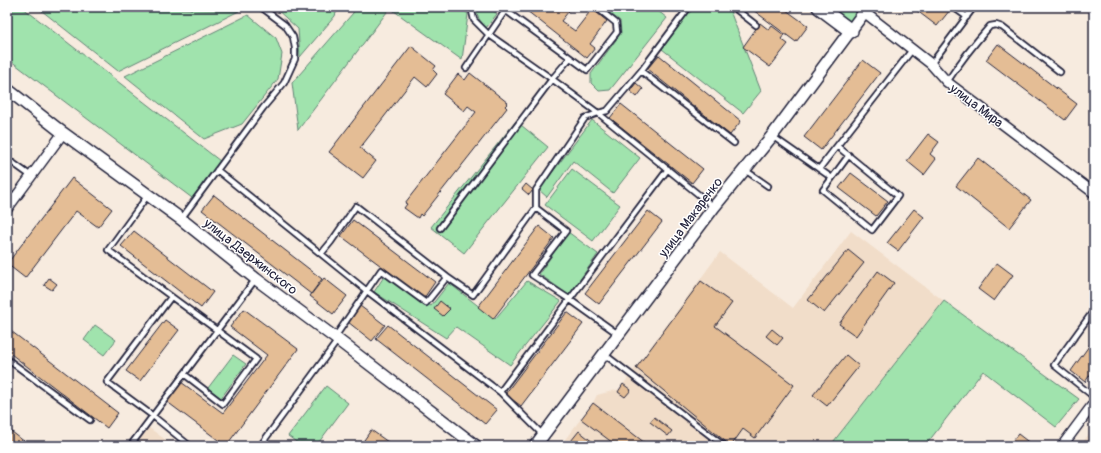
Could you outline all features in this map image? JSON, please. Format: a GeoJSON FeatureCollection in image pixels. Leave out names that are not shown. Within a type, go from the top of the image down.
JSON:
{"type":"FeatureCollection","features":[{"type":"Feature","properties":{"kind":"main road"},"geometry":{"type":"LineString","coordinates":[[819,7],[851,31]]}},
{"type":"Feature","properties":{"kind":"street","name":"улица Макаренко"},"geometry":{"type":"LineString","coordinates":[[535,446],[714,207],[772,136],[866,10]]}},
{"type":"Feature","properties":{"kind":"street","name":"улица Мира"},"geometry":{"type":"LineString","coordinates":[[866,10],[930,64],[947,82],[1094,193]]}},
{"type":"Feature","properties":{"kind":"street","name":"улица Дзержинского"},"geometry":{"type":"LineString","coordinates":[[7,89],[181,219],[256,279],[336,338],[476,446]]}},
{"type":"Feature","properties":{"kind":"street"},"geometry":{"type":"LineString","coordinates":[[7,209],[64,133]]}},
{"type":"Feature","properties":{"kind":"street"},"geometry":{"type":"LineString","coordinates":[[1062,446],[1094,403]]}},
{"type":"Feature","properties":{"kind":"lane"},"geometry":{"type":"LineString","coordinates":[[181,219],[263,108],[284,83],[294,59],[295,48],[293,37],[285,25],[261,7]]}},
{"type":"Feature","properties":{"kind":"lane"},"geometry":{"type":"LineString","coordinates":[[471,7],[474,20],[488,34],[598,113],[714,207]]}},
{"type":"Feature","properties":{"kind":"lane"},"geometry":{"type":"LineString","coordinates":[[501,7],[587,70],[617,32],[616,23],[596,7]]}},
{"type":"Feature","properties":{"kind":"lane"},"geometry":{"type":"LineString","coordinates":[[321,254],[356,206],[447,277],[473,295],[536,208],[536,190],[585,118],[607,111],[641,71],[689,7]]}},
{"type":"Feature","properties":{"kind":"lane"},"geometry":{"type":"LineString","coordinates":[[733,7],[756,25]]}},
{"type":"Feature","properties":{"kind":"lane"},"geometry":{"type":"LineString","coordinates":[[953,7],[967,17]]}},
{"type":"Feature","properties":{"kind":"lane"},"geometry":{"type":"LineString","coordinates":[[930,64],[974,7]]}},
{"type":"Feature","properties":{"kind":"lane"},"geometry":{"type":"LineString","coordinates":[[466,68],[505,11]]}},
{"type":"Feature","properties":{"kind":"lane"},"geometry":{"type":"LineString","coordinates":[[947,82],[960,63],[990,26],[996,25],[1060,72]]}},
{"type":"Feature","properties":{"kind":"lane"},"geometry":{"type":"LineString","coordinates":[[819,169],[912,50]]}},
{"type":"Feature","properties":{"kind":"lane"},"geometry":{"type":"LineString","coordinates":[[440,228],[552,79],[570,58]]}},
{"type":"Feature","properties":{"kind":"lane"},"geometry":{"type":"LineString","coordinates":[[641,71],[734,143]]}},
{"type":"Feature","properties":{"kind":"lane"},"geometry":{"type":"LineString","coordinates":[[772,136],[832,178]]}},
{"type":"Feature","properties":{"kind":"lane"},"geometry":{"type":"LineString","coordinates":[[837,146],[849,155],[898,196],[872,230],[823,190],[849,155]]}},
{"type":"Feature","properties":{"kind":"lane"},"geometry":{"type":"LineString","coordinates":[[7,162],[13,163],[32,176]]}},
{"type":"Feature","properties":{"kind":"lane"},"geometry":{"type":"LineString","coordinates":[[500,392],[668,169]]}},
{"type":"Feature","properties":{"kind":"lane"},"geometry":{"type":"LineString","coordinates":[[744,169],[768,186]]}},
{"type":"Feature","properties":{"kind":"lane"},"geometry":{"type":"LineString","coordinates":[[217,170],[367,291],[500,392],[543,435]]}},
{"type":"Feature","properties":{"kind":"lane"},"geometry":{"type":"LineString","coordinates":[[148,195],[108,250],[256,359],[223,404],[184,374]]}},
{"type":"Feature","properties":{"kind":"lane"},"geometry":{"type":"LineString","coordinates":[[536,208],[566,231],[532,275],[618,334]]}},
{"type":"Feature","properties":{"kind":"lane"},"geometry":{"type":"LineString","coordinates":[[260,446],[336,338],[381,270],[426,303],[447,277]]}},
{"type":"Feature","properties":{"kind":"lane"},"geometry":{"type":"LineString","coordinates":[[130,446],[216,330],[256,279]]}},
{"type":"Feature","properties":{"kind":"lane"},"geometry":{"type":"LineString","coordinates":[[171,297],[107,382],[190,446]]}},
{"type":"Feature","properties":{"kind":"lane"},"geometry":{"type":"LineString","coordinates":[[1094,310],[1054,365],[1094,396]]}},
{"type":"Feature","properties":{"kind":"lane"},"geometry":{"type":"LineString","coordinates":[[604,354],[724,446]]}},
{"type":"Feature","properties":{"kind":"lane"},"geometry":{"type":"LineString","coordinates":[[7,359],[90,420]]}},
{"type":"Feature","properties":{"kind":"shaded area"},"geometry":{"type":"Polygon","coordinates":[[[851,231],[944,301],[830,446],[560,446],[593,403],[597,395],[620,389],[720,252],[793,308],[851,231]]]}},
{"type":"Feature","properties":{"kind":"shaded area"},"geometry":{"type":"Polygon","coordinates":[[[148,427],[174,446],[133,446],[148,427]]]}},
{"type":"Feature","properties":{"kind":"shaded area"},"geometry":{"type":"Polygon","coordinates":[[[1094,427],[1094,446],[1080,446],[1094,427]]]}},
{"type":"Feature","properties":{"kind":"green space"},"geometry":{"type":"Polygon","coordinates":[[[7,7],[22,7],[220,161],[192,198],[7,58],[7,7]]]}},
{"type":"Feature","properties":{"kind":"green space"},"geometry":{"type":"Polygon","coordinates":[[[37,7],[118,7],[239,11],[118,71],[37,7]]]}},
{"type":"Feature","properties":{"kind":"green space"},"geometry":{"type":"Polygon","coordinates":[[[274,7],[338,7],[335,16],[300,57],[298,29],[274,7]]]}},
{"type":"Feature","properties":{"kind":"green space"},"geometry":{"type":"Polygon","coordinates":[[[355,7],[459,7],[468,14],[462,60],[390,8],[298,130],[292,83],[353,13],[355,7]]]}},
{"type":"Feature","properties":{"kind":"green space"},"geometry":{"type":"Polygon","coordinates":[[[475,7],[489,7],[497,14],[486,28],[479,19],[475,7]]]}},
{"type":"Feature","properties":{"kind":"green space"},"geometry":{"type":"Polygon","coordinates":[[[602,7],[653,7],[667,18],[610,90],[599,91],[591,83],[591,74],[621,33],[620,21],[602,7]]]}},
{"type":"Feature","properties":{"kind":"green space"},"geometry":{"type":"Polygon","coordinates":[[[692,7],[720,7],[730,11],[761,91],[743,113],[662,49],[692,7]]]}},
{"type":"Feature","properties":{"kind":"green space"},"geometry":{"type":"Polygon","coordinates":[[[831,7],[858,7],[857,14],[850,22],[831,7]]]}},
{"type":"Feature","properties":{"kind":"green space"},"geometry":{"type":"Polygon","coordinates":[[[248,15],[276,38],[282,54],[278,79],[242,124],[204,139],[125,76],[248,15]]]}},
{"type":"Feature","properties":{"kind":"green space"},"geometry":{"type":"Polygon","coordinates":[[[592,120],[640,158],[613,193],[573,161],[547,197],[539,190],[592,120]]]}},
{"type":"Feature","properties":{"kind":"green space"},"geometry":{"type":"Polygon","coordinates":[[[516,121],[548,147],[464,253],[431,227],[516,121]]]}},
{"type":"Feature","properties":{"kind":"green space"},"geometry":{"type":"Polygon","coordinates":[[[572,169],[620,205],[593,241],[545,205],[572,169]]]}},
{"type":"Feature","properties":{"kind":"green space"},"geometry":{"type":"Polygon","coordinates":[[[568,232],[598,254],[569,295],[539,274],[568,232]]]}},
{"type":"Feature","properties":{"kind":"green space"},"geometry":{"type":"Polygon","coordinates":[[[385,275],[431,306],[449,283],[495,319],[527,281],[561,301],[510,365],[456,327],[446,338],[374,292],[385,275]]]}},
{"type":"Feature","properties":{"kind":"green space"},"geometry":{"type":"Polygon","coordinates":[[[944,301],[1079,399],[1056,427],[983,371],[925,446],[830,446],[944,301]]]}},
{"type":"Feature","properties":{"kind":"green space"},"geometry":{"type":"Polygon","coordinates":[[[95,325],[116,340],[104,355],[84,340],[95,325]]]}},
{"type":"Feature","properties":{"kind":"green space"},"geometry":{"type":"Polygon","coordinates":[[[233,355],[246,364],[221,398],[208,388],[233,355]]]}},
{"type":"Feature","properties":{"kind":"green space"},"geometry":{"type":"Polygon","coordinates":[[[326,386],[348,403],[316,446],[302,446],[288,436],[326,386]]]}},
{"type":"Feature","properties":{"kind":"building"},"geometry":{"type":"Polygon","coordinates":[[[522,7],[544,7],[546,9],[547,7],[572,7],[561,21],[575,31],[592,9],[607,21],[590,44],[595,48],[587,58],[522,7]]]}},
{"type":"Feature","properties":{"kind":"building"},"geometry":{"type":"Polygon","coordinates":[[[749,7],[782,7],[808,26],[796,42],[749,7]]]}},
{"type":"Feature","properties":{"kind":"building"},"geometry":{"type":"Polygon","coordinates":[[[912,7],[946,7],[950,10],[937,26],[912,7]]]}},
{"type":"Feature","properties":{"kind":"building"},"geometry":{"type":"Polygon","coordinates":[[[760,23],[769,30],[772,26],[784,35],[781,39],[788,44],[770,67],[743,47],[760,23]]]}},
{"type":"Feature","properties":{"kind":"building"},"geometry":{"type":"Polygon","coordinates":[[[998,44],[1077,104],[1065,120],[986,60],[998,44]]]}},
{"type":"Feature","properties":{"kind":"building"},"geometry":{"type":"Polygon","coordinates":[[[411,46],[436,66],[433,70],[437,74],[427,87],[415,77],[360,148],[376,161],[363,178],[329,152],[411,46]]]}},
{"type":"Feature","properties":{"kind":"building"},"geometry":{"type":"Polygon","coordinates":[[[659,55],[741,121],[730,135],[647,69],[659,55]]]}},
{"type":"Feature","properties":{"kind":"building"},"geometry":{"type":"Polygon","coordinates":[[[863,60],[880,73],[821,150],[804,137],[863,60]]]}},
{"type":"Feature","properties":{"kind":"building"},"geometry":{"type":"Polygon","coordinates":[[[470,73],[508,103],[505,106],[507,108],[422,216],[420,214],[418,218],[404,208],[407,204],[405,203],[476,112],[468,106],[464,111],[443,94],[458,74],[465,80],[470,73]]]}},
{"type":"Feature","properties":{"kind":"building"},"geometry":{"type":"Polygon","coordinates":[[[636,83],[643,89],[637,97],[630,91],[636,83]]]}},
{"type":"Feature","properties":{"kind":"building"},"geometry":{"type":"Polygon","coordinates":[[[621,104],[703,169],[692,183],[610,118],[621,104]]]}},
{"type":"Feature","properties":{"kind":"building"},"geometry":{"type":"Polygon","coordinates":[[[928,134],[939,142],[930,154],[936,159],[924,175],[907,161],[928,134]]]}},
{"type":"Feature","properties":{"kind":"building"},"geometry":{"type":"Polygon","coordinates":[[[978,158],[1031,200],[1009,228],[956,186],[978,158]]]}},
{"type":"Feature","properties":{"kind":"building"},"geometry":{"type":"Polygon","coordinates":[[[851,173],[888,201],[876,216],[839,188],[851,173]]]}},
{"type":"Feature","properties":{"kind":"building"},"geometry":{"type":"Polygon","coordinates":[[[72,178],[112,209],[98,227],[76,211],[25,278],[7,264],[72,178]]]}},
{"type":"Feature","properties":{"kind":"building"},"geometry":{"type":"Polygon","coordinates":[[[526,184],[533,190],[529,195],[522,189],[526,184]]]}},
{"type":"Feature","properties":{"kind":"building"},"geometry":{"type":"Polygon","coordinates":[[[214,195],[322,279],[311,294],[202,210],[214,195]]]}},
{"type":"Feature","properties":{"kind":"building"},"geometry":{"type":"Polygon","coordinates":[[[914,209],[924,217],[898,251],[887,243],[914,209]]]}},
{"type":"Feature","properties":{"kind":"building"},"geometry":{"type":"Polygon","coordinates":[[[648,211],[662,222],[599,304],[585,293],[648,211]]]}},
{"type":"Feature","properties":{"kind":"building"},"geometry":{"type":"Polygon","coordinates":[[[353,220],[435,282],[424,298],[341,236],[353,220]]]}},
{"type":"Feature","properties":{"kind":"building"},"geometry":{"type":"Polygon","coordinates":[[[539,226],[554,238],[493,319],[478,307],[539,226]]]}},
{"type":"Feature","properties":{"kind":"building"},"geometry":{"type":"Polygon","coordinates":[[[134,231],[213,292],[201,308],[121,246],[134,231]]]}},
{"type":"Feature","properties":{"kind":"building"},"geometry":{"type":"Polygon","coordinates":[[[848,250],[864,263],[824,313],[808,300],[848,250]]]}},
{"type":"Feature","properties":{"kind":"building"},"geometry":{"type":"Polygon","coordinates":[[[997,263],[1013,275],[994,301],[978,289],[997,263]]]}},
{"type":"Feature","properties":{"kind":"building"},"geometry":{"type":"Polygon","coordinates":[[[878,271],[894,283],[856,336],[839,324],[878,271]]]}},
{"type":"Feature","properties":{"kind":"building"},"geometry":{"type":"Polygon","coordinates":[[[49,278],[57,284],[52,290],[44,285],[49,278]]]}},
{"type":"Feature","properties":{"kind":"building"},"geometry":{"type":"Polygon","coordinates":[[[324,278],[347,296],[333,314],[310,296],[324,278]]]}},
{"type":"Feature","properties":{"kind":"building"},"geometry":{"type":"Polygon","coordinates":[[[701,281],[732,303],[715,326],[794,385],[755,438],[743,429],[731,446],[636,368],[701,281]]]}},
{"type":"Feature","properties":{"kind":"building"},"geometry":{"type":"Polygon","coordinates":[[[440,301],[450,309],[443,316],[434,309],[440,301]]]}},
{"type":"Feature","properties":{"kind":"building"},"geometry":{"type":"Polygon","coordinates":[[[360,306],[385,325],[372,341],[348,322],[360,306]]]}},
{"type":"Feature","properties":{"kind":"building"},"geometry":{"type":"Polygon","coordinates":[[[244,309],[298,349],[226,446],[166,401],[181,382],[223,413],[267,355],[230,327],[244,309]]]}},
{"type":"Feature","properties":{"kind":"building"},"geometry":{"type":"Polygon","coordinates":[[[567,312],[583,324],[521,406],[505,394],[567,312]]]}},
{"type":"Feature","properties":{"kind":"building"},"geometry":{"type":"Polygon","coordinates":[[[165,320],[179,330],[140,381],[126,371],[165,320]]]}},
{"type":"Feature","properties":{"kind":"building"},"geometry":{"type":"Polygon","coordinates":[[[388,325],[497,410],[485,424],[376,339],[388,325]]]}},
{"type":"Feature","properties":{"kind":"building"},"geometry":{"type":"Polygon","coordinates":[[[7,328],[118,413],[107,428],[7,351],[7,328]]]}},
{"type":"Feature","properties":{"kind":"building"},"geometry":{"type":"Polygon","coordinates":[[[772,329],[783,338],[777,345],[766,336],[772,329]]]}},
{"type":"Feature","properties":{"kind":"building"},"geometry":{"type":"Polygon","coordinates":[[[1094,339],[1094,369],[1085,382],[1071,371],[1094,339]]]}},
{"type":"Feature","properties":{"kind":"building"},"geometry":{"type":"Polygon","coordinates":[[[846,355],[859,366],[827,406],[813,395],[846,355]]]}},
{"type":"Feature","properties":{"kind":"building"},"geometry":{"type":"Polygon","coordinates":[[[623,384],[631,390],[625,397],[618,392],[623,384]]]}},
{"type":"Feature","properties":{"kind":"building"},"geometry":{"type":"Polygon","coordinates":[[[593,403],[649,446],[617,446],[581,419],[593,403]]]}},
{"type":"Feature","properties":{"kind":"building"},"geometry":{"type":"Polygon","coordinates":[[[654,417],[672,431],[668,436],[650,422],[654,417]]]}},
{"type":"Feature","properties":{"kind":"building"},"geometry":{"type":"Polygon","coordinates":[[[7,428],[30,446],[7,446],[7,428]]]}},
{"type":"Feature","properties":{"kind":"building"},"geometry":{"type":"Polygon","coordinates":[[[371,430],[388,442],[386,446],[360,446],[371,430]]]}},
{"type":"Feature","properties":{"kind":"building"},"geometry":{"type":"Polygon","coordinates":[[[579,431],[594,443],[592,446],[567,446],[579,431]]]}},
{"type":"Feature","properties":{"kind":"building"},"geometry":{"type":"Polygon","coordinates":[[[1018,434],[1031,444],[1029,446],[1008,446],[1018,434]]]}}]}
